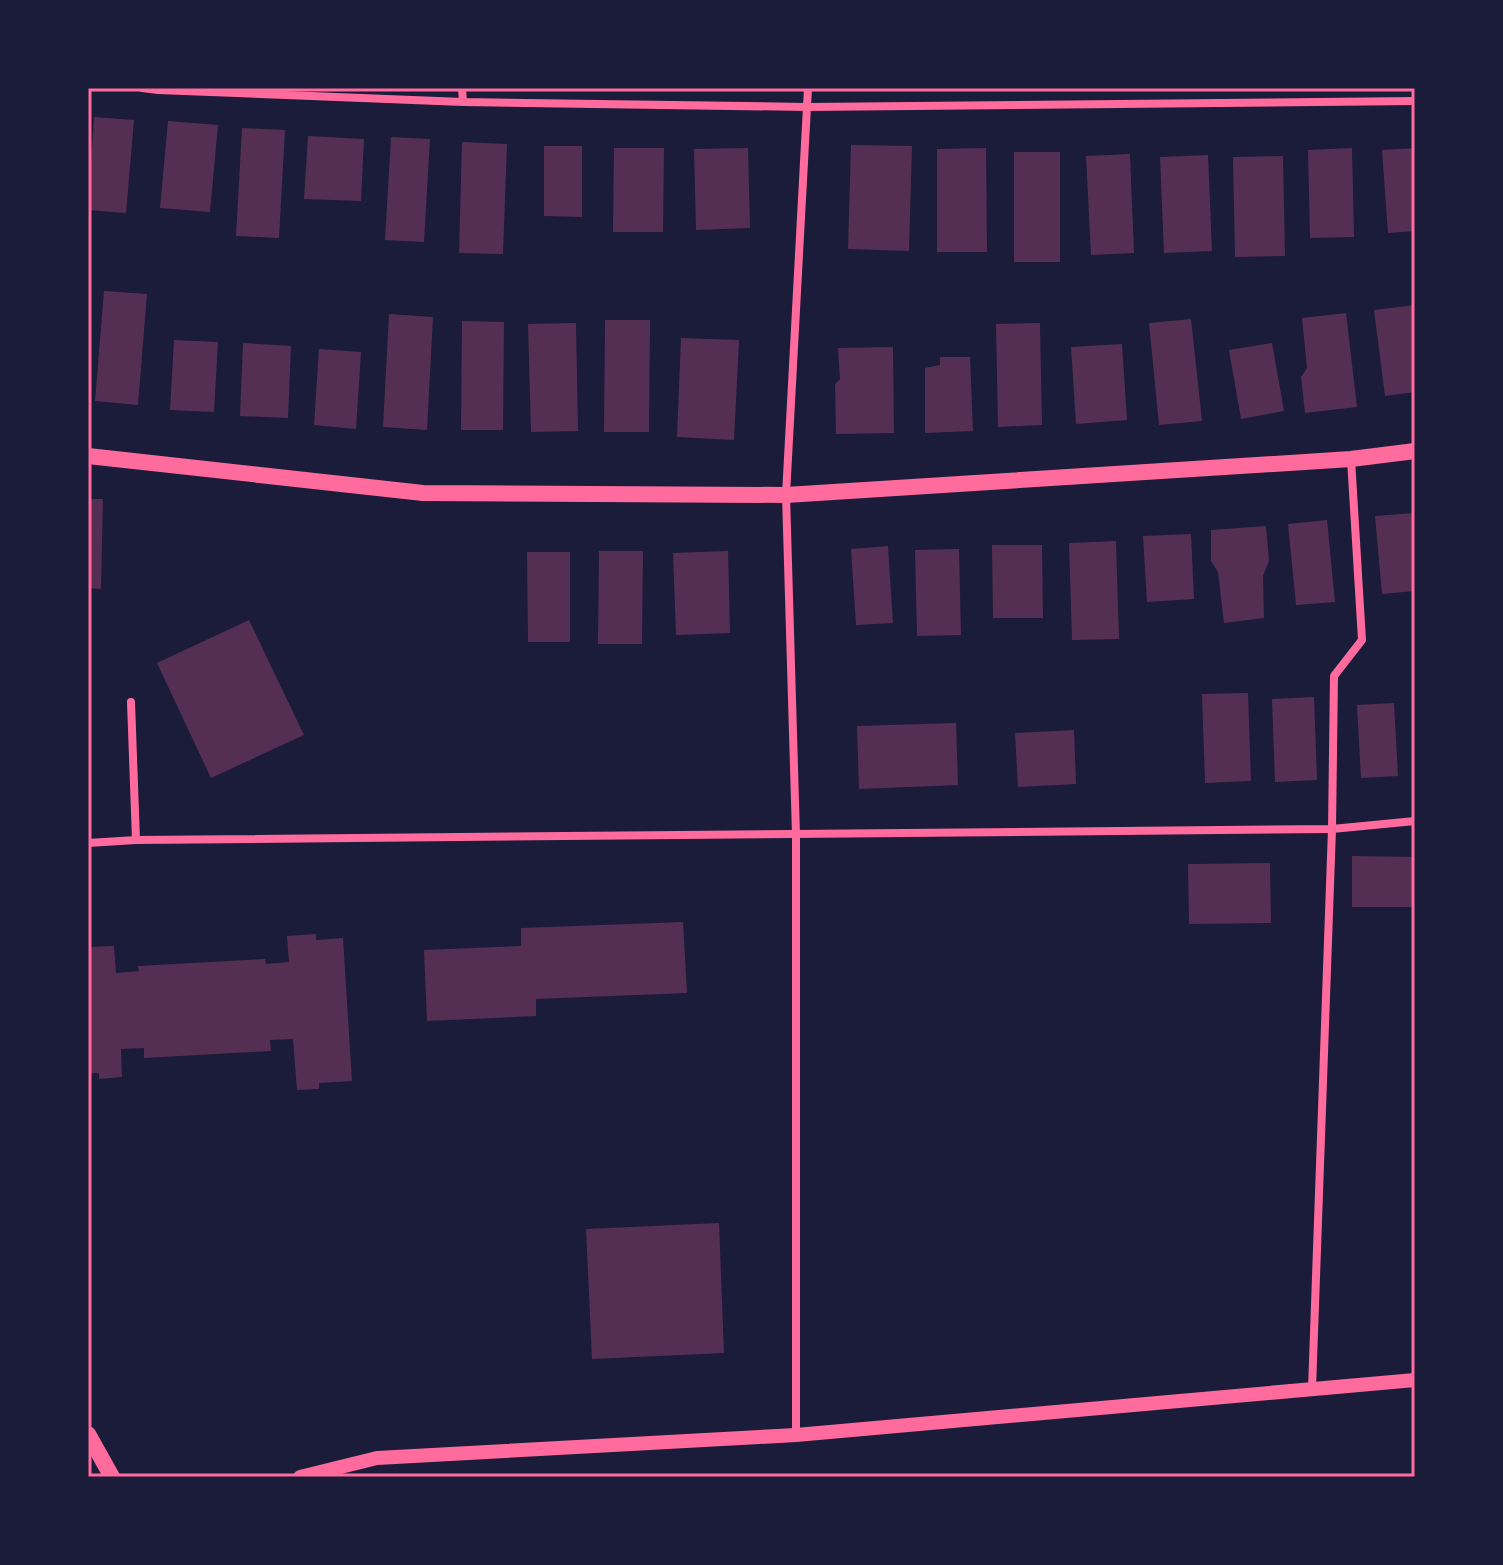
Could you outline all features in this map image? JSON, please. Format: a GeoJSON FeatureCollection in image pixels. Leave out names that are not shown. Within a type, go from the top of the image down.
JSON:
{"type":"FeatureCollection","features":[{"type":"Feature","properties":{"kind":"main road"},"geometry":{"type":"LineString","coordinates":[[88,456],[423,493],[786,495],[1351,459],[1415,451]]}},
{"type":"Feature","properties":{"kind":"main road"},"geometry":{"type":"LineString","coordinates":[[88,1434],[112,1477]]}},
{"type":"Feature","properties":{"kind":"street"},"geometry":{"type":"LineString","coordinates":[[142,88],[463,102],[807,107],[1415,101]]}},
{"type":"Feature","properties":{"kind":"street"},"geometry":{"type":"LineString","coordinates":[[462,88],[463,102]]}},
{"type":"Feature","properties":{"kind":"street"},"geometry":{"type":"LineString","coordinates":[[796,1435],[796,835],[786,495],[808,88]]}},
{"type":"Feature","properties":{"kind":"street"},"geometry":{"type":"LineString","coordinates":[[1312,1389],[1332,829],[1334,676],[1362,640],[1351,459]]}},
{"type":"Feature","properties":{"kind":"street"},"geometry":{"type":"LineString","coordinates":[[131,702],[136,840]]}},
{"type":"Feature","properties":{"kind":"street"},"geometry":{"type":"LineString","coordinates":[[88,843],[136,840],[1332,829],[1415,821]]}},
{"type":"Feature","properties":{"kind":"street"},"geometry":{"type":"LineString","coordinates":[[300,1477],[377,1458],[796,1435],[1415,1380]]}},
{"type":"Feature","properties":{"kind":"building"},"geometry":{"type":"Polygon","coordinates":[[[94,117],[134,120],[126,213],[88,210],[94,117]]]}},
{"type":"Feature","properties":{"kind":"building"},"geometry":{"type":"Polygon","coordinates":[[[168,121],[218,125],[210,212],[160,208],[168,121]]]}},
{"type":"Feature","properties":{"kind":"building"},"geometry":{"type":"Polygon","coordinates":[[[242,128],[285,130],[279,238],[236,236],[242,128]]]}},
{"type":"Feature","properties":{"kind":"building"},"geometry":{"type":"Polygon","coordinates":[[[308,136],[364,139],[361,201],[304,199],[308,136]]]}},
{"type":"Feature","properties":{"kind":"building"},"geometry":{"type":"Polygon","coordinates":[[[391,137],[430,139],[424,242],[385,240],[391,137]]]}},
{"type":"Feature","properties":{"kind":"building"},"geometry":{"type":"Polygon","coordinates":[[[462,142],[507,144],[503,254],[459,253],[462,142]]]}},
{"type":"Feature","properties":{"kind":"building"},"geometry":{"type":"Polygon","coordinates":[[[851,145],[912,146],[909,251],[848,249],[851,145]]]}},
{"type":"Feature","properties":{"kind":"building"},"geometry":{"type":"Polygon","coordinates":[[[544,146],[582,146],[582,217],[544,216],[544,146]]]}},
{"type":"Feature","properties":{"kind":"building"},"geometry":{"type":"Polygon","coordinates":[[[614,148],[664,148],[663,232],[613,232],[614,148]]]}},
{"type":"Feature","properties":{"kind":"building"},"geometry":{"type":"Polygon","coordinates":[[[748,148],[750,228],[696,230],[694,149],[748,148]]]}},
{"type":"Feature","properties":{"kind":"building"},"geometry":{"type":"Polygon","coordinates":[[[986,148],[987,252],[937,252],[937,149],[986,148]]]}},
{"type":"Feature","properties":{"kind":"building"},"geometry":{"type":"Polygon","coordinates":[[[1352,148],[1354,237],[1310,238],[1308,150],[1352,148]]]}},
{"type":"Feature","properties":{"kind":"building"},"geometry":{"type":"Polygon","coordinates":[[[1415,148],[1415,231],[1388,233],[1382,150],[1415,148]]]}},
{"type":"Feature","properties":{"kind":"building"},"geometry":{"type":"Polygon","coordinates":[[[1014,152],[1060,152],[1060,262],[1014,262],[1014,152]]]}},
{"type":"Feature","properties":{"kind":"building"},"geometry":{"type":"Polygon","coordinates":[[[1130,154],[1134,253],[1091,255],[1086,156],[1130,154]]]}},
{"type":"Feature","properties":{"kind":"building"},"geometry":{"type":"Polygon","coordinates":[[[1208,155],[1212,251],[1164,253],[1160,157],[1208,155]]]}},
{"type":"Feature","properties":{"kind":"building"},"geometry":{"type":"Polygon","coordinates":[[[1283,156],[1285,256],[1235,257],[1233,157],[1283,156]]]}},
{"type":"Feature","properties":{"kind":"building"},"geometry":{"type":"Polygon","coordinates":[[[104,291],[147,294],[138,405],[95,401],[104,291]]]}},
{"type":"Feature","properties":{"kind":"building"},"geometry":{"type":"Polygon","coordinates":[[[1415,305],[1415,392],[1385,396],[1374,310],[1415,305]]]}},
{"type":"Feature","properties":{"kind":"building"},"geometry":{"type":"Polygon","coordinates":[[[1346,313],[1357,407],[1305,413],[1301,377],[1307,368],[1302,318],[1346,313]]]}},
{"type":"Feature","properties":{"kind":"building"},"geometry":{"type":"Polygon","coordinates":[[[389,314],[433,317],[427,430],[383,427],[389,314]]]}},
{"type":"Feature","properties":{"kind":"building"},"geometry":{"type":"Polygon","coordinates":[[[1191,319],[1202,421],[1159,425],[1149,323],[1191,319]]]}},
{"type":"Feature","properties":{"kind":"building"},"geometry":{"type":"Polygon","coordinates":[[[605,320],[650,320],[649,432],[604,432],[605,320]]]}},
{"type":"Feature","properties":{"kind":"building"},"geometry":{"type":"Polygon","coordinates":[[[462,321],[504,322],[503,430],[461,430],[462,321]]]}},
{"type":"Feature","properties":{"kind":"building"},"geometry":{"type":"Polygon","coordinates":[[[576,323],[578,431],[531,432],[528,324],[576,323]]]}},
{"type":"Feature","properties":{"kind":"building"},"geometry":{"type":"Polygon","coordinates":[[[1040,323],[1042,425],[998,427],[996,324],[1040,323]]]}},
{"type":"Feature","properties":{"kind":"building"},"geometry":{"type":"Polygon","coordinates":[[[681,338],[739,340],[734,440],[677,437],[681,338]]]}},
{"type":"Feature","properties":{"kind":"building"},"geometry":{"type":"Polygon","coordinates":[[[174,340],[218,342],[214,412],[170,410],[174,340]]]}},
{"type":"Feature","properties":{"kind":"building"},"geometry":{"type":"Polygon","coordinates":[[[243,343],[291,346],[288,418],[240,416],[243,343]]]}},
{"type":"Feature","properties":{"kind":"building"},"geometry":{"type":"Polygon","coordinates":[[[1272,343],[1284,411],[1241,419],[1229,350],[1272,343]]]}},
{"type":"Feature","properties":{"kind":"building"},"geometry":{"type":"Polygon","coordinates":[[[1122,344],[1127,420],[1076,424],[1071,347],[1122,344]]]}},
{"type":"Feature","properties":{"kind":"building"},"geometry":{"type":"Polygon","coordinates":[[[893,347],[894,433],[836,434],[835,384],[840,379],[838,348],[893,347]]]}},
{"type":"Feature","properties":{"kind":"building"},"geometry":{"type":"Polygon","coordinates":[[[319,349],[361,352],[356,429],[314,425],[319,349]]]}},
{"type":"Feature","properties":{"kind":"building"},"geometry":{"type":"Polygon","coordinates":[[[940,357],[970,357],[973,431],[925,433],[925,368],[940,365],[940,357]]]}},
{"type":"Feature","properties":{"kind":"building"},"geometry":{"type":"Polygon","coordinates":[[[88,499],[103,499],[101,589],[88,588],[88,499]]]}},
{"type":"Feature","properties":{"kind":"building"},"geometry":{"type":"Polygon","coordinates":[[[1414,513],[1415,591],[1382,594],[1375,516],[1414,513]]]}},
{"type":"Feature","properties":{"kind":"building"},"geometry":{"type":"Polygon","coordinates":[[[1327,520],[1335,602],[1296,605],[1288,524],[1327,520]]]}},
{"type":"Feature","properties":{"kind":"building"},"geometry":{"type":"Polygon","coordinates":[[[1266,526],[1269,561],[1263,576],[1264,618],[1224,623],[1218,572],[1211,561],[1211,530],[1266,526]]]}},
{"type":"Feature","properties":{"kind":"building"},"geometry":{"type":"Polygon","coordinates":[[[1191,534],[1194,599],[1147,602],[1143,536],[1191,534]]]}},
{"type":"Feature","properties":{"kind":"building"},"geometry":{"type":"Polygon","coordinates":[[[1116,541],[1119,639],[1072,640],[1069,543],[1116,541]]]}},
{"type":"Feature","properties":{"kind":"building"},"geometry":{"type":"Polygon","coordinates":[[[992,545],[1042,545],[1043,618],[993,618],[992,545]]]}},
{"type":"Feature","properties":{"kind":"building"},"geometry":{"type":"Polygon","coordinates":[[[888,546],[893,623],[856,625],[851,549],[888,546]]]}},
{"type":"Feature","properties":{"kind":"building"},"geometry":{"type":"Polygon","coordinates":[[[959,549],[961,635],[917,636],[915,550],[959,549]]]}},
{"type":"Feature","properties":{"kind":"building"},"geometry":{"type":"Polygon","coordinates":[[[599,551],[643,551],[642,644],[598,644],[599,551]]]}},
{"type":"Feature","properties":{"kind":"building"},"geometry":{"type":"Polygon","coordinates":[[[728,551],[730,633],[676,635],[673,553],[728,551]]]}},
{"type":"Feature","properties":{"kind":"building"},"geometry":{"type":"Polygon","coordinates":[[[527,552],[570,552],[570,642],[528,642],[527,552]]]}},
{"type":"Feature","properties":{"kind":"building"},"geometry":{"type":"Polygon","coordinates":[[[249,620],[304,735],[211,778],[157,663],[249,620]]]}},
{"type":"Feature","properties":{"kind":"building"},"geometry":{"type":"Polygon","coordinates":[[[1248,693],[1251,781],[1205,783],[1202,694],[1248,693]]]}},
{"type":"Feature","properties":{"kind":"building"},"geometry":{"type":"Polygon","coordinates":[[[1314,697],[1317,780],[1275,782],[1272,699],[1314,697]]]}},
{"type":"Feature","properties":{"kind":"building"},"geometry":{"type":"Polygon","coordinates":[[[1394,703],[1398,776],[1361,778],[1357,705],[1394,703]]]}},
{"type":"Feature","properties":{"kind":"building"},"geometry":{"type":"Polygon","coordinates":[[[956,723],[958,785],[859,789],[857,726],[956,723]]]}},
{"type":"Feature","properties":{"kind":"building"},"geometry":{"type":"Polygon","coordinates":[[[1074,730],[1076,784],[1018,787],[1015,733],[1074,730]]]}},
{"type":"Feature","properties":{"kind":"building"},"geometry":{"type":"Polygon","coordinates":[[[1352,856],[1415,857],[1415,907],[1352,907],[1352,856]]]}},
{"type":"Feature","properties":{"kind":"building"},"geometry":{"type":"Polygon","coordinates":[[[1270,863],[1271,923],[1189,924],[1188,864],[1270,863]]]}},
{"type":"Feature","properties":{"kind":"building"},"geometry":{"type":"Polygon","coordinates":[[[683,922],[687,993],[536,999],[536,1016],[427,1021],[424,950],[521,946],[521,928],[683,922]]]}},
{"type":"Feature","properties":{"kind":"building"},"geometry":{"type":"Polygon","coordinates":[[[316,934],[316,940],[343,938],[352,1081],[319,1083],[319,1089],[297,1090],[293,1039],[270,1040],[271,1051],[144,1058],[144,1048],[121,1049],[122,1077],[99,1079],[99,1073],[88,1073],[88,947],[114,946],[116,973],[139,971],[138,966],[265,959],[266,964],[289,962],[287,936],[316,934]]]}},
{"type":"Feature","properties":{"kind":"building"},"geometry":{"type":"Polygon","coordinates":[[[719,1223],[724,1353],[592,1359],[586,1229],[719,1223]]]}}]}
